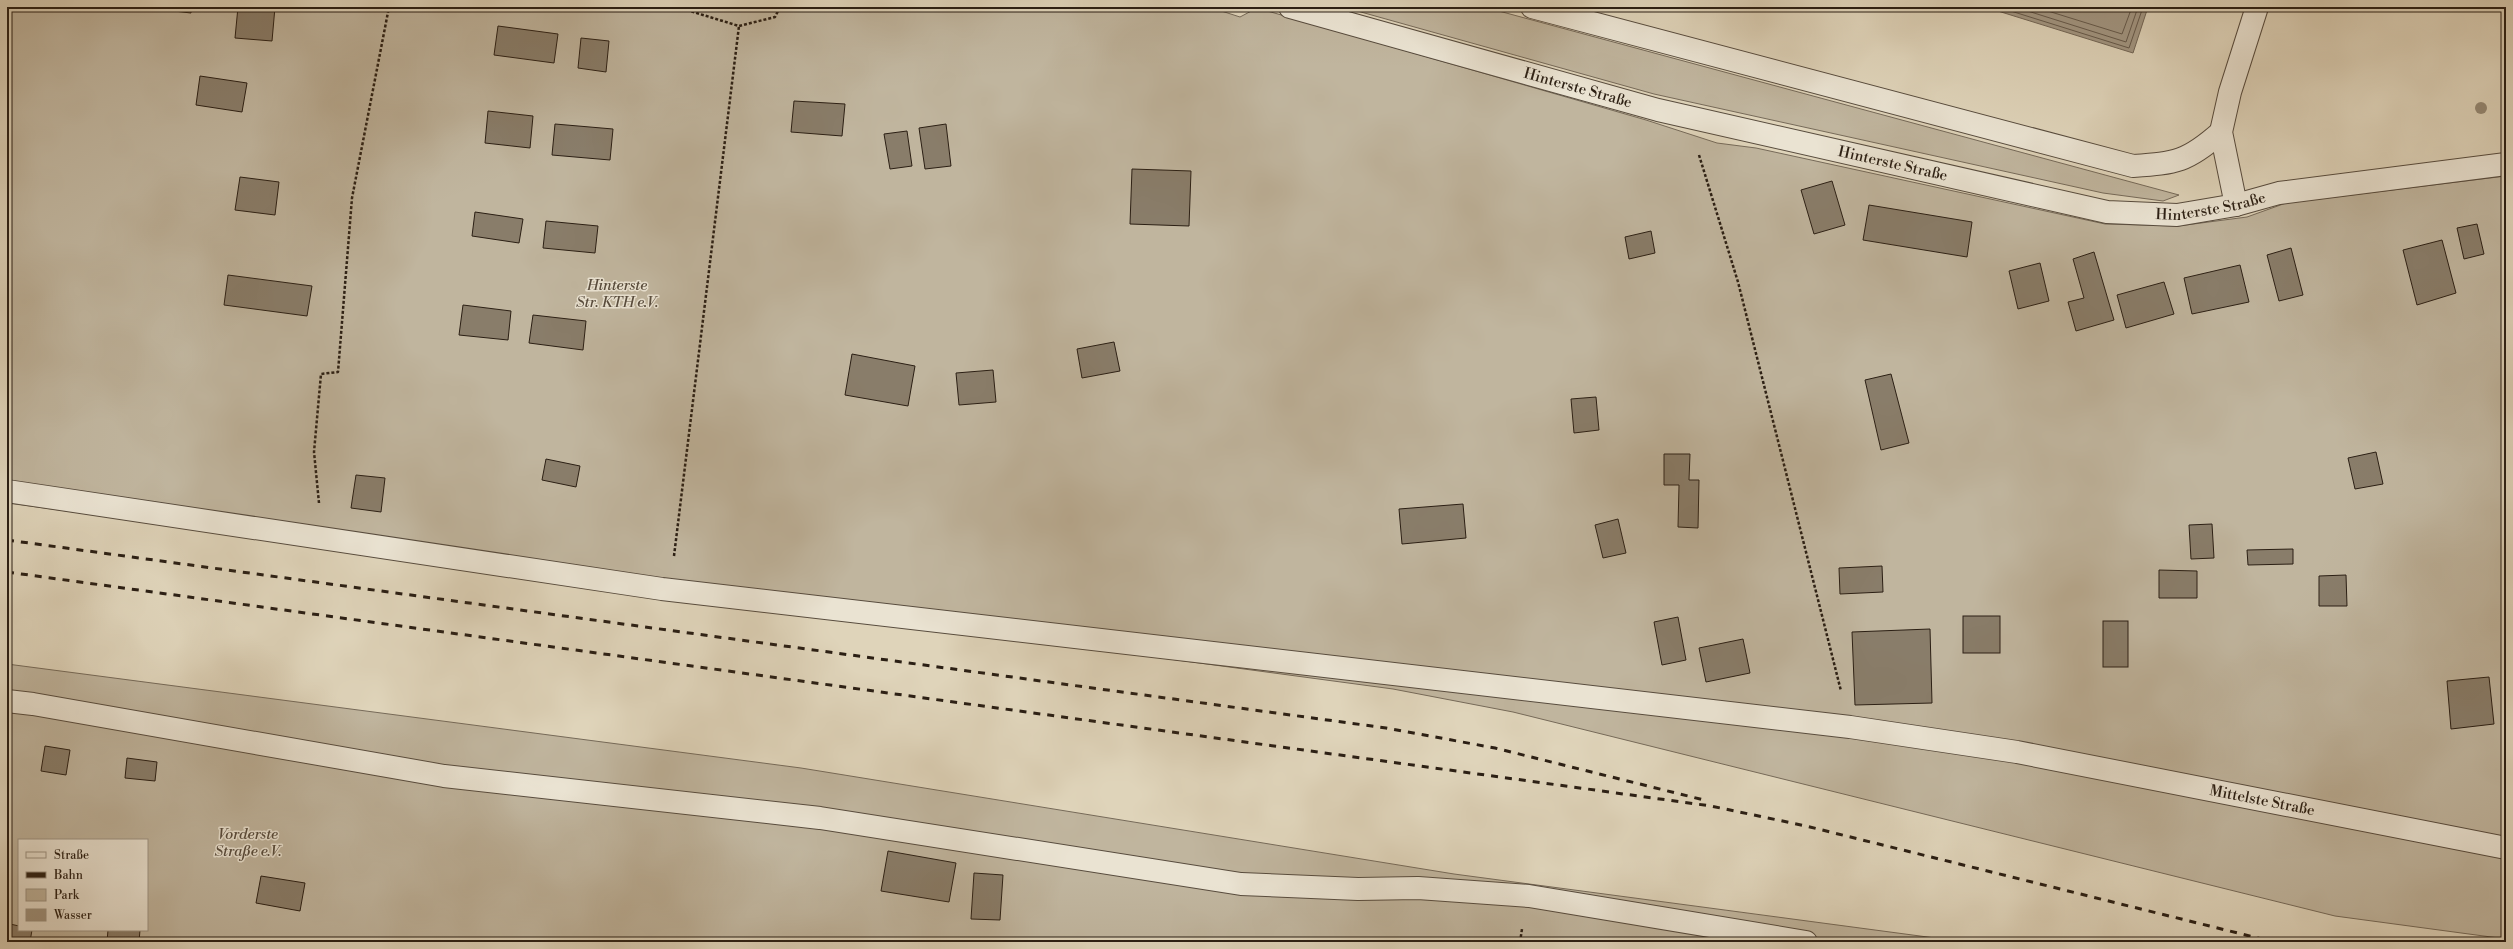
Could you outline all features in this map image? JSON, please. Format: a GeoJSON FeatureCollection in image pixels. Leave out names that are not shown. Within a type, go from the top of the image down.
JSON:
{"type":"FeatureCollection","features":[{"type":"Feature","properties":{"kind":"street","name":"Hinterste Straße"},"geometry":{"type":"LineString","coordinates":[[1290,7],[1658,110],[2107,212],[2177,215],[2236,205],[2279,193],[2506,164]]}},
{"type":"Feature","properties":{"kind":"street"},"geometry":{"type":"LineString","coordinates":[[1532,7],[2133,166],[2172,163],[2200,150],[2220,132]]}},
{"type":"Feature","properties":{"kind":"street"},"geometry":{"type":"LineString","coordinates":[[2236,205],[2220,132],[2230,92],[2257,7]]}},
{"type":"Feature","properties":{"kind":"street","name":"Mittelste Straße"},"geometry":{"type":"LineString","coordinates":[[7,491],[662,589],[1850,726],[2017,752],[2506,848]]}},
{"type":"Feature","properties":{"kind":"street"},"geometry":{"type":"LineString","coordinates":[[7,702],[40,705],[444,776],[820,818],[1241,884],[1358,889],[1418,888],[1529,896],[1806,942]]}},
{"type":"Feature","properties":{"kind":"path"},"geometry":{"type":"LineString","coordinates":[[322,538],[314,452],[321,374],[338,372],[352,198],[389,7]]}},
{"type":"Feature","properties":{"kind":"path"},"geometry":{"type":"LineString","coordinates":[[677,7],[739,26],[775,17],[780,7]]}},
{"type":"Feature","properties":{"kind":"path"},"geometry":{"type":"LineString","coordinates":[[662,589],[672,573],[739,26]]}},
{"type":"Feature","properties":{"kind":"path"},"geometry":{"type":"LineString","coordinates":[[1702,120],[1699,156],[1738,282],[1850,726]]}},
{"type":"Feature","properties":{"kind":"green space","name":"Hinterste Str. KTH e.V."},"geometry":{"type":"Polygon","coordinates":[[[7,7],[1209,7],[1240,17],[1257,8],[1646,120],[1717,143],[1756,148],[2105,224],[2178,226],[2247,217],[2286,203],[2506,176],[2506,939],[2335,916],[1513,712],[1393,689],[7,503],[7,7]]]}},
{"type":"Feature","properties":{"kind":"green space"},"geometry":{"type":"Polygon","coordinates":[[[1343,7],[1484,7],[2179,195],[2163,201],[2103,193],[1654,94],[1343,7]]]}},
{"type":"Feature","properties":{"kind":"green space","name":"Vorderste Straße e.V."},"geometry":{"type":"Polygon","coordinates":[[[7,664],[801,768],[1454,874],[1965,942],[7,942],[7,664]]]}},
{"type":"Feature","properties":{"kind":"water"},"geometry":{"type":"Polygon","coordinates":[[[1985,7],[2148,7],[2133,53],[1985,7]]]}},
{"type":"Feature","properties":{"kind":"building"},"geometry":{"type":"Polygon","coordinates":[[[140,7],[191,7],[191,13],[140,7]]]}},
{"type":"Feature","properties":{"kind":"building"},"geometry":{"type":"Polygon","coordinates":[[[238,7],[275,7],[272,41],[235,38],[238,7]]]}},
{"type":"Feature","properties":{"kind":"building"},"geometry":{"type":"Polygon","coordinates":[[[498,26],[558,34],[554,63],[494,55],[498,26]]]}},
{"type":"Feature","properties":{"kind":"building"},"geometry":{"type":"Polygon","coordinates":[[[581,38],[609,41],[606,72],[578,68],[581,38]]]}},
{"type":"Feature","properties":{"kind":"building"},"geometry":{"type":"Polygon","coordinates":[[[200,76],[247,83],[242,112],[196,105],[200,76]]]}},
{"type":"Feature","properties":{"kind":"building"},"geometry":{"type":"Polygon","coordinates":[[[794,101],[845,104],[842,136],[791,132],[794,101]]]}},
{"type":"Feature","properties":{"kind":"building"},"geometry":{"type":"Polygon","coordinates":[[[488,111],[533,116],[530,148],[485,143],[488,111]]]}},
{"type":"Feature","properties":{"kind":"building"},"geometry":{"type":"Polygon","coordinates":[[[555,124],[613,129],[610,160],[552,155],[555,124]]]}},
{"type":"Feature","properties":{"kind":"building"},"geometry":{"type":"Polygon","coordinates":[[[946,124],[951,166],[925,169],[919,128],[946,124]]]}},
{"type":"Feature","properties":{"kind":"building"},"geometry":{"type":"Polygon","coordinates":[[[907,131],[912,166],[890,169],[884,134],[907,131]]]}},
{"type":"Feature","properties":{"kind":"building"},"geometry":{"type":"Polygon","coordinates":[[[1132,169],[1191,171],[1189,226],[1130,224],[1132,169]]]}},
{"type":"Feature","properties":{"kind":"building"},"geometry":{"type":"Polygon","coordinates":[[[240,177],[279,182],[275,215],[235,210],[240,177]]]}},
{"type":"Feature","properties":{"kind":"building"},"geometry":{"type":"Polygon","coordinates":[[[1832,181],[1845,225],[1814,234],[1801,190],[1832,181]]]}},
{"type":"Feature","properties":{"kind":"building"},"geometry":{"type":"Polygon","coordinates":[[[1869,205],[1972,222],[1967,257],[1863,240],[1869,205]]]}},
{"type":"Feature","properties":{"kind":"building"},"geometry":{"type":"Polygon","coordinates":[[[475,212],[523,219],[519,243],[472,236],[475,212]]]}},
{"type":"Feature","properties":{"kind":"building"},"geometry":{"type":"Polygon","coordinates":[[[546,221],[598,226],[595,253],[543,248],[546,221]]]}},
{"type":"Feature","properties":{"kind":"building"},"geometry":{"type":"Polygon","coordinates":[[[2477,224],[2484,254],[2464,259],[2457,228],[2477,224]]]}},
{"type":"Feature","properties":{"kind":"building"},"geometry":{"type":"Polygon","coordinates":[[[1651,231],[1655,253],[1629,259],[1625,237],[1651,231]]]}},
{"type":"Feature","properties":{"kind":"building"},"geometry":{"type":"Polygon","coordinates":[[[2442,240],[2456,293],[2417,305],[2403,250],[2442,240]]]}},
{"type":"Feature","properties":{"kind":"building"},"geometry":{"type":"Polygon","coordinates":[[[2291,248],[2303,295],[2279,301],[2267,255],[2291,248]]]}},
{"type":"Feature","properties":{"kind":"building"},"geometry":{"type":"Polygon","coordinates":[[[2094,252],[2114,320],[2076,331],[2068,302],[2084,298],[2073,259],[2094,252]]]}},
{"type":"Feature","properties":{"kind":"building"},"geometry":{"type":"Polygon","coordinates":[[[2040,263],[2049,301],[2018,309],[2009,271],[2040,263]]]}},
{"type":"Feature","properties":{"kind":"building"},"geometry":{"type":"Polygon","coordinates":[[[2240,265],[2249,302],[2192,314],[2184,278],[2240,265]]]}},
{"type":"Feature","properties":{"kind":"building"},"geometry":{"type":"Polygon","coordinates":[[[228,275],[312,286],[307,316],[224,305],[228,275]]]}},
{"type":"Feature","properties":{"kind":"building"},"geometry":{"type":"Polygon","coordinates":[[[2164,282],[2174,314],[2126,328],[2117,295],[2164,282]]]}},
{"type":"Feature","properties":{"kind":"building"},"geometry":{"type":"Polygon","coordinates":[[[463,305],[511,311],[508,340],[459,335],[463,305]]]}},
{"type":"Feature","properties":{"kind":"building"},"geometry":{"type":"Polygon","coordinates":[[[533,315],[586,321],[583,350],[529,343],[533,315]]]}},
{"type":"Feature","properties":{"kind":"building"},"geometry":{"type":"Polygon","coordinates":[[[1114,342],[1120,371],[1082,378],[1077,349],[1114,342]]]}},
{"type":"Feature","properties":{"kind":"building"},"geometry":{"type":"Polygon","coordinates":[[[852,354],[915,366],[908,406],[845,395],[852,354]]]}},
{"type":"Feature","properties":{"kind":"building"},"geometry":{"type":"Polygon","coordinates":[[[993,370],[996,402],[959,405],[956,373],[993,370]]]}},
{"type":"Feature","properties":{"kind":"building"},"geometry":{"type":"Polygon","coordinates":[[[1891,374],[1909,443],[1881,450],[1865,380],[1891,374]]]}},
{"type":"Feature","properties":{"kind":"building"},"geometry":{"type":"Polygon","coordinates":[[[1596,397],[1599,430],[1574,433],[1571,399],[1596,397]]]}},
{"type":"Feature","properties":{"kind":"building"},"geometry":{"type":"Polygon","coordinates":[[[2376,452],[2383,484],[2355,489],[2348,458],[2376,452]]]}},
{"type":"Feature","properties":{"kind":"building"},"geometry":{"type":"Polygon","coordinates":[[[1664,454],[1690,454],[1689,480],[1699,480],[1698,528],[1678,527],[1679,485],[1664,485],[1664,454]]]}},
{"type":"Feature","properties":{"kind":"building"},"geometry":{"type":"Polygon","coordinates":[[[546,459],[580,466],[576,487],[542,480],[546,459]]]}},
{"type":"Feature","properties":{"kind":"building"},"geometry":{"type":"Polygon","coordinates":[[[356,475],[385,478],[381,512],[351,508],[356,475]]]}},
{"type":"Feature","properties":{"kind":"building"},"geometry":{"type":"Polygon","coordinates":[[[1463,504],[1466,538],[1402,544],[1399,509],[1463,504]]]}},
{"type":"Feature","properties":{"kind":"building"},"geometry":{"type":"Polygon","coordinates":[[[1618,519],[1626,553],[1603,558],[1595,525],[1618,519]]]}},
{"type":"Feature","properties":{"kind":"building"},"geometry":{"type":"Polygon","coordinates":[[[2212,524],[2214,558],[2191,559],[2189,525],[2212,524]]]}},
{"type":"Feature","properties":{"kind":"building"},"geometry":{"type":"Polygon","coordinates":[[[2293,549],[2293,564],[2248,565],[2247,550],[2293,549]]]}},
{"type":"Feature","properties":{"kind":"building"},"geometry":{"type":"Polygon","coordinates":[[[1882,566],[1883,592],[1840,594],[1839,568],[1882,566]]]}},
{"type":"Feature","properties":{"kind":"building"},"geometry":{"type":"Polygon","coordinates":[[[2159,570],[2197,571],[2197,598],[2159,598],[2159,570]]]}},
{"type":"Feature","properties":{"kind":"building"},"geometry":{"type":"Polygon","coordinates":[[[2346,575],[2347,606],[2319,606],[2319,576],[2346,575]]]}},
{"type":"Feature","properties":{"kind":"building"},"geometry":{"type":"Polygon","coordinates":[[[1963,616],[2000,616],[2000,653],[1963,653],[1963,616]]]}},
{"type":"Feature","properties":{"kind":"building"},"geometry":{"type":"Polygon","coordinates":[[[1678,617],[1686,660],[1662,665],[1654,622],[1678,617]]]}},
{"type":"Feature","properties":{"kind":"building"},"geometry":{"type":"Polygon","coordinates":[[[2103,621],[2128,621],[2128,667],[2103,667],[2103,621]]]}},
{"type":"Feature","properties":{"kind":"building"},"geometry":{"type":"Polygon","coordinates":[[[1930,629],[1932,703],[1855,705],[1852,632],[1930,629]]]}},
{"type":"Feature","properties":{"kind":"building"},"geometry":{"type":"Polygon","coordinates":[[[1743,639],[1750,673],[1706,682],[1699,648],[1743,639]]]}},
{"type":"Feature","properties":{"kind":"building"},"geometry":{"type":"Polygon","coordinates":[[[2489,677],[2494,724],[2451,729],[2447,681],[2489,677]]]}},
{"type":"Feature","properties":{"kind":"building"},"geometry":{"type":"Polygon","coordinates":[[[45,746],[70,750],[66,775],[41,771],[45,746]]]}},
{"type":"Feature","properties":{"kind":"building"},"geometry":{"type":"Polygon","coordinates":[[[127,758],[157,762],[155,781],[125,778],[127,758]]]}},
{"type":"Feature","properties":{"kind":"building"},"geometry":{"type":"Polygon","coordinates":[[[888,851],[956,863],[949,902],[881,891],[888,851]]]}},
{"type":"Feature","properties":{"kind":"building"},"geometry":{"type":"Polygon","coordinates":[[[974,873],[1003,875],[1000,920],[971,919],[974,873]]]}},
{"type":"Feature","properties":{"kind":"building"},"geometry":{"type":"Polygon","coordinates":[[[261,876],[305,883],[300,911],[256,903],[261,876]]]}},
{"type":"Feature","properties":{"kind":"building"},"geometry":{"type":"Polygon","coordinates":[[[10,924],[18,926],[18,931],[32,931],[30,942],[7,942],[10,924]]]}},
{"type":"Feature","properties":{"kind":"building"},"geometry":{"type":"Polygon","coordinates":[[[108,931],[140,931],[139,942],[107,942],[108,931]]]}},
{"type":"Feature","properties":{"kind":"railway"},"geometry":{"type":"LineString","coordinates":[[7,540],[1386,728],[1495,748],[1704,800]]}},
{"type":"Feature","properties":{"kind":"railway"},"geometry":{"type":"LineString","coordinates":[[7,572],[1711,806],[1806,826],[2274,942]]}}]}
